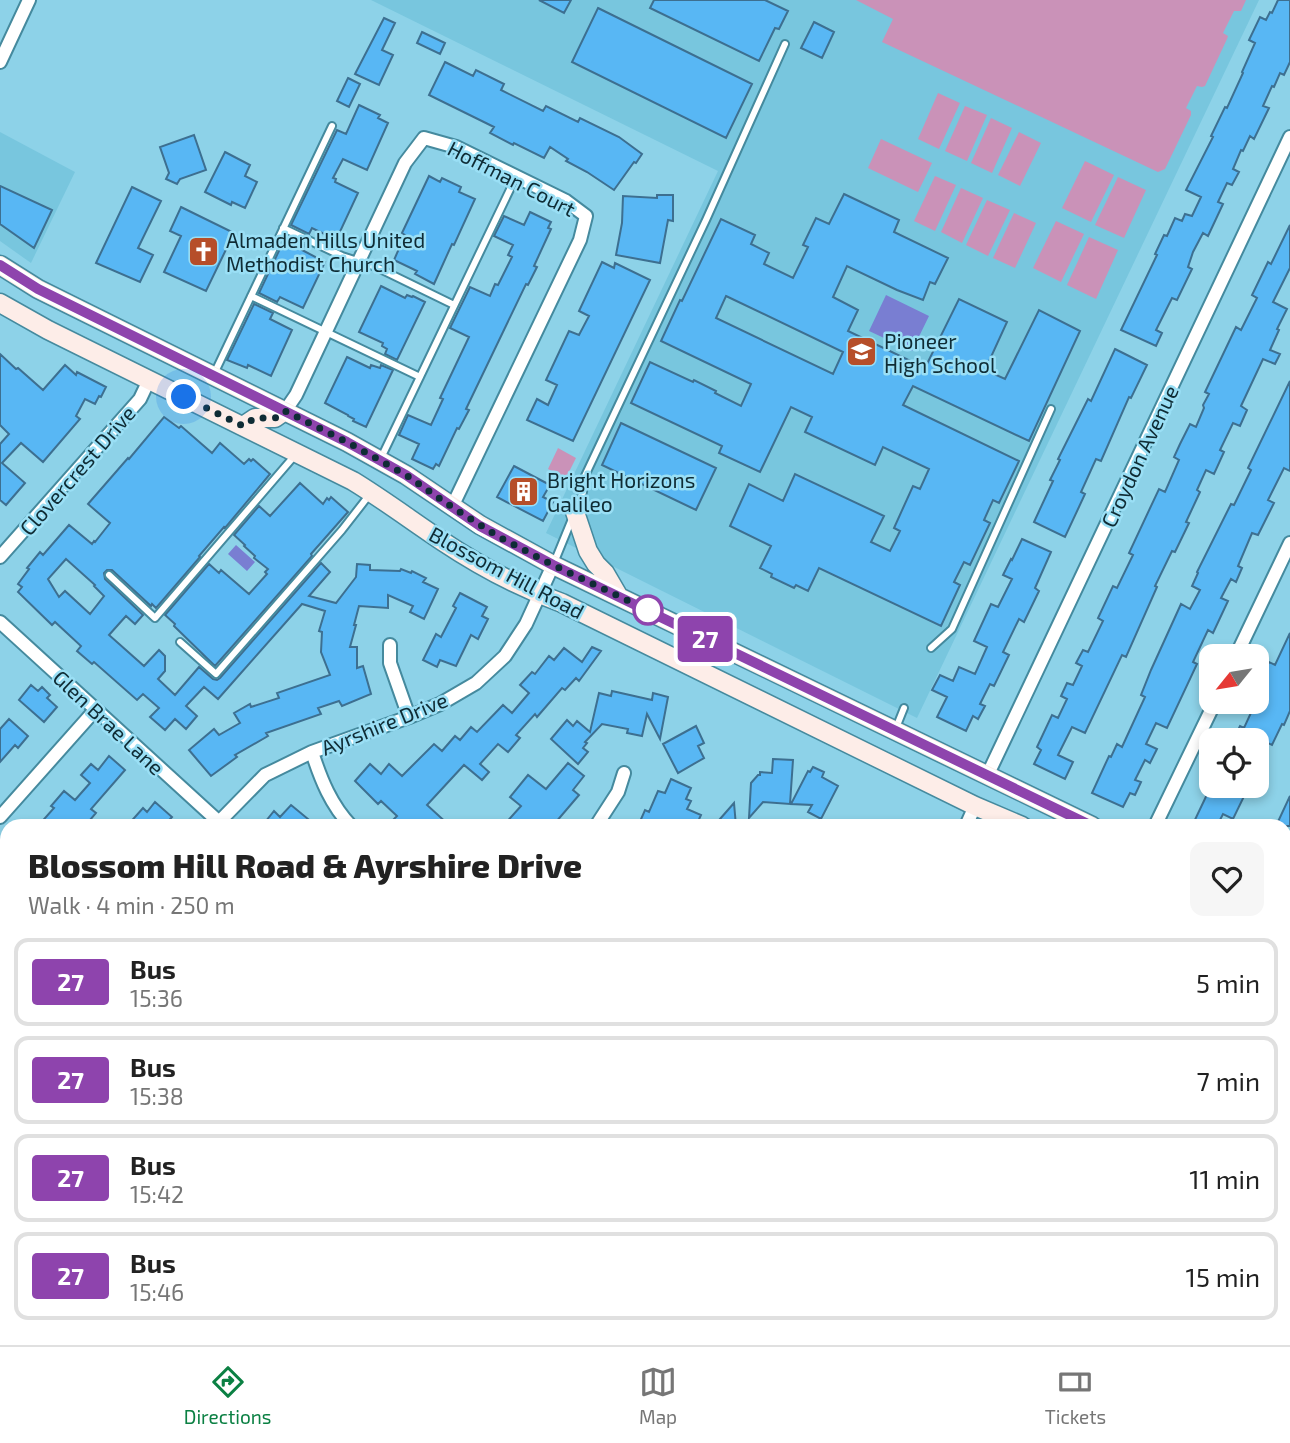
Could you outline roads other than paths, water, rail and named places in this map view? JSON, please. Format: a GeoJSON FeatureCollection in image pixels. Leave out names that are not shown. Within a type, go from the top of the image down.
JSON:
{"type":"FeatureCollection","features":[{"type":"Feature","properties":{"kind":"main road","name":"Blossom Hill Road"},"geometry":{"type":"LineString","coordinates":[[3,273],[347,442],[406,475],[480,526],[553,565],[1078,819]]}},
{"type":"Feature","properties":{"kind":"main road","name":"Blossom Hill Road"},"geometry":{"type":"LineString","coordinates":[[0,303],[48,330],[372,492],[445,543],[540,595],[562,603],[1006,819]]}},
{"type":"Feature","properties":{"kind":"main road"},"geometry":{"type":"LineString","coordinates":[[243,426],[255,418],[275,418],[285,411]]}},
{"type":"Feature","properties":{"kind":"main road"},"geometry":{"type":"LineString","coordinates":[[575,512],[588,551],[606,573],[619,597]]}},
{"type":"Feature","properties":{"kind":"street"},"geometry":{"type":"LineString","coordinates":[[0,62],[29,0]]}},
{"type":"Feature","properties":{"kind":"street","name":"Croydon Avenue"},"geometry":{"type":"LineString","coordinates":[[988,774],[1290,137]]}},
{"type":"Feature","properties":{"kind":"street","name":"Hoffman Court"},"geometry":{"type":"LineString","coordinates":[[285,411],[296,394],[405,163],[424,138],[456,147],[566,201],[586,216],[580,240],[452,507]]}},
{"type":"Feature","properties":{"kind":"street","name":"Clovercrest Drive"},"geometry":{"type":"LineString","coordinates":[[0,557],[140,399],[149,380]]}},
{"type":"Feature","properties":{"kind":"street"},"geometry":{"type":"LineString","coordinates":[[1242,644],[1290,543]]}},
{"type":"Feature","properties":{"kind":"street","name":"Ayrshire Drive"},"geometry":{"type":"LineString","coordinates":[[222,819],[265,775],[312,752],[409,718],[440,704],[475,683],[505,656],[526,624],[553,565]]}},
{"type":"Feature","properties":{"kind":"street","name":"Glen Brae Lane"},"geometry":{"type":"LineString","coordinates":[[0,622],[212,819]]}},
{"type":"Feature","properties":{"kind":"street"},"geometry":{"type":"LineString","coordinates":[[390,645],[390,663],[409,718]]}},
{"type":"Feature","properties":{"kind":"street"},"geometry":{"type":"LineString","coordinates":[[0,817],[96,709]]}},
{"type":"Feature","properties":{"kind":"street"},"geometry":{"type":"LineString","coordinates":[[1159,819],[1208,714]]}},
{"type":"Feature","properties":{"kind":"street"},"geometry":{"type":"LineString","coordinates":[[312,752],[333,804],[345,819]]}},
{"type":"Feature","properties":{"kind":"street"},"geometry":{"type":"LineString","coordinates":[[601,819],[618,792],[624,773]]}},
{"type":"Feature","properties":{"kind":"street"},"geometry":{"type":"LineString","coordinates":[[969,819],[975,806]]}},
{"type":"Feature","properties":{"kind":"lane"},"geometry":{"type":"LineString","coordinates":[[553,565],[583,492],[584,478],[706,220],[785,44]]}},
{"type":"Feature","properties":{"kind":"lane"},"geometry":{"type":"LineString","coordinates":[[213,376],[332,126]]}},
{"type":"Feature","properties":{"kind":"lane"},"geometry":{"type":"LineString","coordinates":[[380,460],[516,177]]}},
{"type":"Feature","properties":{"kind":"lane"},"geometry":{"type":"LineString","coordinates":[[283,228],[342,256],[376,267],[454,305]]}},
{"type":"Feature","properties":{"kind":"lane"},"geometry":{"type":"LineString","coordinates":[[251,296],[420,377]]}},
{"type":"Feature","properties":{"kind":"lane"},"geometry":{"type":"LineString","coordinates":[[931,648],[952,629],[1051,409]]}},
{"type":"Feature","properties":{"kind":"lane"},"geometry":{"type":"LineString","coordinates":[[109,575],[155,618],[298,453]]}},
{"type":"Feature","properties":{"kind":"lane"},"geometry":{"type":"LineString","coordinates":[[180,642],[216,674],[372,492]]}},
{"type":"Feature","properties":{"kind":"lane"},"geometry":{"type":"LineString","coordinates":[[895,730],[904,708]]}},
{"type":"Feature","properties":{"kind":"water"},"geometry":{"type":"Polygon","coordinates":[[[886,295],[929,316],[912,351],[869,331],[886,295]]]}},
{"type":"Feature","properties":{"kind":"water"},"geometry":{"type":"Polygon","coordinates":[[[236,545],[255,562],[247,571],[228,554],[236,545]]]}},
{"type":"Feature","properties":{"kind":"place","name":"Almaden Hills United Methodist Church"},"geometry":{"type":"Point","coordinates":[203,251]}},
{"type":"Feature","properties":{"kind":"place","name":"Pioneer High School"},"geometry":{"type":"Point","coordinates":[861,352]}},
{"type":"Feature","properties":{"kind":"place","name":"Bright Horizons Galileo"},"geometry":{"type":"Point","coordinates":[524,491]}}]}
